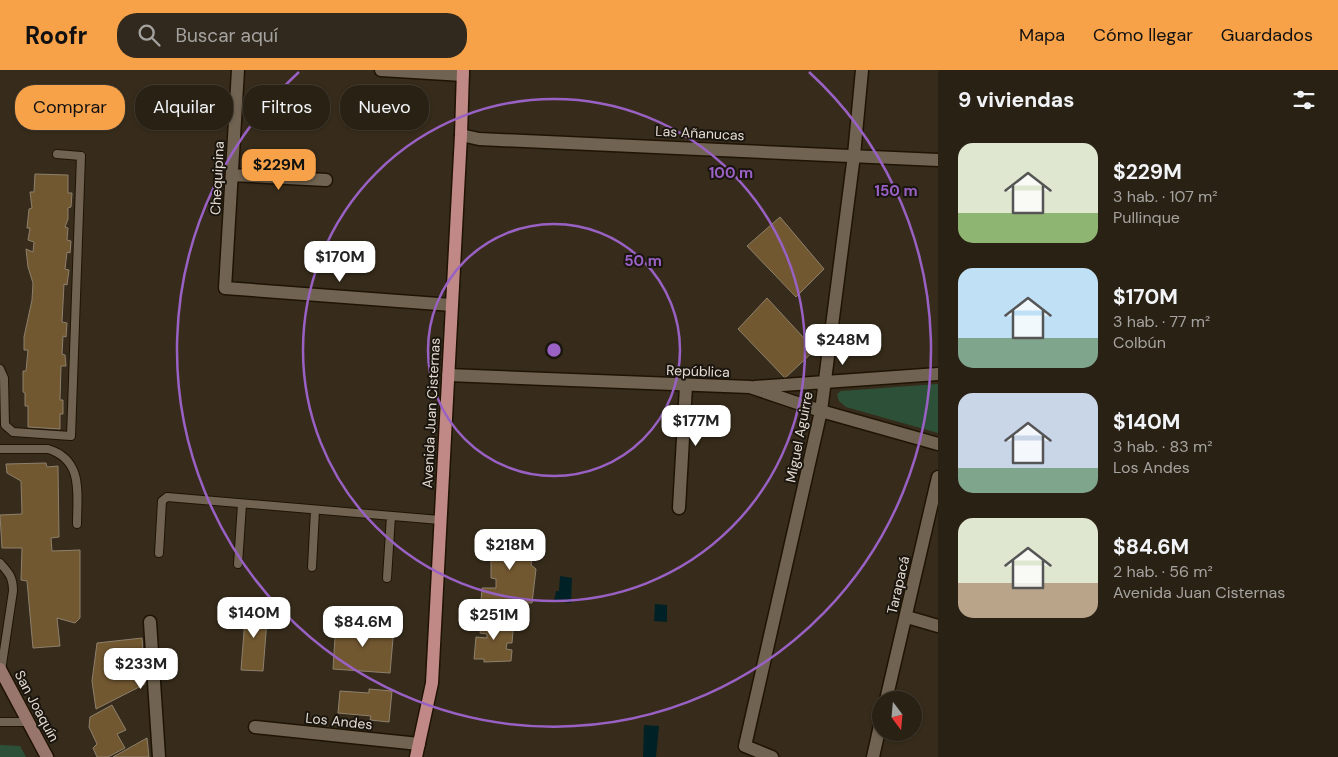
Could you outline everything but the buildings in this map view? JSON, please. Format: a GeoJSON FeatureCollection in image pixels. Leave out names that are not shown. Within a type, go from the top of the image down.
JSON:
{"type":"FeatureCollection","features":[{"type":"Feature","properties":{"kind":"main road","name":"Avenida Juan Cisternas"},"geometry":{"type":"LineString","coordinates":[[418,751],[432,683],[463,73]]}},
{"type":"Feature","properties":{"kind":"main road","name":"San Joaquín"},"geometry":{"type":"LineString","coordinates":[[0,670],[47,757]]}},
{"type":"Feature","properties":{"kind":"street","name":"Chequipina"},"geometry":{"type":"LineString","coordinates":[[238,70],[226,288],[452,305]]}},
{"type":"Feature","properties":{"kind":"street"},"geometry":{"type":"LineString","coordinates":[[381,70],[463,73]]}},
{"type":"Feature","properties":{"kind":"street","name":"Miguel Aguirre"},"geometry":{"type":"LineString","coordinates":[[772,757],[745,746],[821,411],[854,155],[862,70]]}},
{"type":"Feature","properties":{"kind":"street","name":"Las Añanucas"},"geometry":{"type":"LineString","coordinates":[[461,135],[479,139],[938,160]]}},
{"type":"Feature","properties":{"kind":"street"},"geometry":{"type":"LineString","coordinates":[[233,175],[326,180]]}},
{"type":"Feature","properties":{"kind":"street"},"geometry":{"type":"LineString","coordinates":[[750,387],[938,374]]}},
{"type":"Feature","properties":{"kind":"street","name":"República"},"geometry":{"type":"LineString","coordinates":[[448,376],[750,387],[821,411],[938,444]]}},
{"type":"Feature","properties":{"kind":"street"},"geometry":{"type":"LineString","coordinates":[[679,508],[686,386]]}},
{"type":"Feature","properties":{"kind":"street","name":"Tarapacá"},"geometry":{"type":"LineString","coordinates":[[888,691],[938,477]]}},
{"type":"Feature","properties":{"kind":"street"},"geometry":{"type":"LineString","coordinates":[[907,617],[938,626]]}},
{"type":"Feature","properties":{"kind":"street"},"geometry":{"type":"LineString","coordinates":[[150,622],[159,757]]}},
{"type":"Feature","properties":{"kind":"street","name":"Los Andes"},"geometry":{"type":"LineString","coordinates":[[255,727],[418,751]]}},
{"type":"Feature","properties":{"kind":"street"},"geometry":{"type":"LineString","coordinates":[[872,757],[876,741]]}},
{"type":"Feature","properties":{"kind":"lane"},"geometry":{"type":"LineString","coordinates":[[0,369],[4,378],[5,425],[13,432],[70,436],[81,156],[57,154]]}},
{"type":"Feature","properties":{"kind":"lane"},"geometry":{"type":"LineString","coordinates":[[0,449],[48,449],[55,451],[64,458],[74,469],[77,480],[77,524]]}},
{"type":"Feature","properties":{"kind":"lane"},"geometry":{"type":"LineString","coordinates":[[160,553],[162,501],[167,497],[440,520]]}},
{"type":"Feature","properties":{"kind":"lane"},"geometry":{"type":"LineString","coordinates":[[238,564],[242,504]]}},
{"type":"Feature","properties":{"kind":"lane"},"geometry":{"type":"LineString","coordinates":[[312,567],[315,510]]}},
{"type":"Feature","properties":{"kind":"lane"},"geometry":{"type":"LineString","coordinates":[[387,578],[391,516]]}},
{"type":"Feature","properties":{"kind":"lane"},"geometry":{"type":"LineString","coordinates":[[0,563],[11,574],[13,591],[0,670]]}},
{"type":"Feature","properties":{"kind":"lane"},"geometry":{"type":"LineString","coordinates":[[0,722],[28,722]]}},
{"type":"Feature","properties":{"kind":"green space"},"geometry":{"type":"Polygon","coordinates":[[[938,384],[938,433],[846,407],[839,401],[837,394],[841,391],[938,384]]]}},
{"type":"Feature","properties":{"kind":"green space"},"geometry":{"type":"Polygon","coordinates":[[[0,745],[20,746],[26,757],[0,757],[0,745]]]}},
{"type":"Feature","properties":{"kind":"water"},"geometry":{"type":"Polygon","coordinates":[[[560,576],[572,578],[571,603],[554,601],[556,591],[559,591],[560,576]]]}},
{"type":"Feature","properties":{"kind":"water"},"geometry":{"type":"Polygon","coordinates":[[[655,604],[667,605],[667,622],[654,621],[655,604]]]}},
{"type":"Feature","properties":{"kind":"water"},"geometry":{"type":"Polygon","coordinates":[[[644,725],[659,726],[656,757],[643,757],[644,725]]]}}]}
